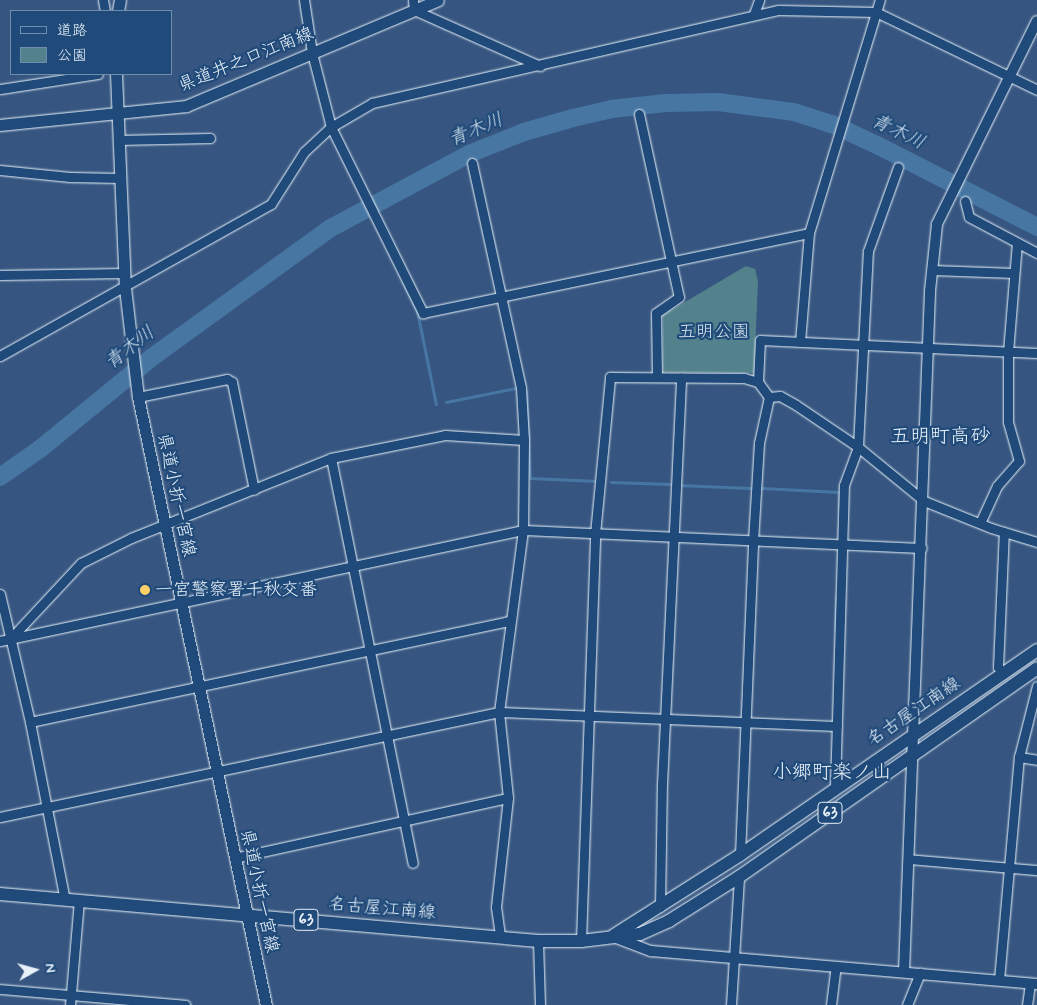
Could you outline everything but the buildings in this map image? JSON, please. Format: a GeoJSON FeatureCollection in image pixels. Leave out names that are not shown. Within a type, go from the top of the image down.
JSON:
{"type":"FeatureCollection","features":[{"type":"Feature","properties":{"kind":"main road","name":"県道井之口江南線"},"geometry":{"type":"LineString","coordinates":[[0,125],[117,115],[186,106],[312,52],[413,5],[438,0]]}},
{"type":"Feature","properties":{"kind":"main road","name":"県道小折一宮線"},"geometry":{"type":"LineString","coordinates":[[116,75],[124,273],[137,392],[266,1005]]}},
{"type":"Feature","properties":{"kind":"main road","name":"名古屋江南線"},"geometry":{"type":"LineString","coordinates":[[612,937],[740,855],[913,733],[1037,650]]}},
{"type":"Feature","properties":{"kind":"main road","name":"名古屋江南線"},"geometry":{"type":"LineString","coordinates":[[0,894],[500,936],[538,941],[582,941],[640,934],[669,921],[739,877],[1037,668]]}},
{"type":"Feature","properties":{"kind":"street"},"geometry":{"type":"LineString","coordinates":[[304,0],[312,52],[331,126],[367,195],[423,313],[810,233]]}},
{"type":"Feature","properties":{"kind":"street"},"geometry":{"type":"LineString","coordinates":[[754,14],[759,0]]}},
{"type":"Feature","properties":{"kind":"street"},"geometry":{"type":"LineString","coordinates":[[800,342],[810,233],[880,0]]}},
{"type":"Feature","properties":{"kind":"street"},"geometry":{"type":"LineString","coordinates":[[413,5],[540,66]]}},
{"type":"Feature","properties":{"kind":"street"},"geometry":{"type":"LineString","coordinates":[[0,356],[125,288],[271,204],[304,152],[331,126],[372,103],[540,66],[754,14],[779,10],[876,12],[1037,90]]}},
{"type":"Feature","properties":{"kind":"street"},"geometry":{"type":"LineString","coordinates":[[904,972],[924,501],[928,348],[932,270],[937,224],[948,198],[1037,21]]}},
{"type":"Feature","properties":{"kind":"street"},"geometry":{"type":"LineString","coordinates":[[0,89],[91,75]]}},
{"type":"Feature","properties":{"kind":"street"},"geometry":{"type":"LineString","coordinates":[[639,114],[679,297],[656,313],[657,377]]}},
{"type":"Feature","properties":{"kind":"street"},"geometry":{"type":"LineString","coordinates":[[118,140],[210,138]]}},
{"type":"Feature","properties":{"kind":"street"},"geometry":{"type":"LineString","coordinates":[[472,163],[521,388],[524,440],[523,530],[499,712],[508,798],[496,907],[500,936]]}},
{"type":"Feature","properties":{"kind":"street"},"geometry":{"type":"LineString","coordinates":[[835,787],[844,485],[858,447],[868,251],[898,167]]}},
{"type":"Feature","properties":{"kind":"street"},"geometry":{"type":"LineString","coordinates":[[0,170],[70,177],[120,178]]}},
{"type":"Feature","properties":{"kind":"street"},"geometry":{"type":"LineString","coordinates":[[965,201],[969,216],[1037,253]]}},
{"type":"Feature","properties":{"kind":"street"},"geometry":{"type":"LineString","coordinates":[[980,523],[997,486],[1019,461],[1008,422],[1008,352],[1017,242]]}},
{"type":"Feature","properties":{"kind":"street"},"geometry":{"type":"LineString","coordinates":[[932,270],[1014,273]]}},
{"type":"Feature","properties":{"kind":"street"},"geometry":{"type":"LineString","coordinates":[[0,275],[124,273]]}},
{"type":"Feature","properties":{"kind":"street"},"geometry":{"type":"LineString","coordinates":[[758,382],[760,340],[1037,353]]}},
{"type":"Feature","properties":{"kind":"street"},"geometry":{"type":"LineString","coordinates":[[582,941],[595,534],[610,377],[744,378],[758,382],[769,397],[759,443],[740,855]]}},
{"type":"Feature","properties":{"kind":"street"},"geometry":{"type":"LineString","coordinates":[[660,907],[665,718],[681,377]]}},
{"type":"Feature","properties":{"kind":"street"},"geometry":{"type":"LineString","coordinates":[[137,392],[228,378],[232,382],[254,490]]}},
{"type":"Feature","properties":{"kind":"street"},"geometry":{"type":"LineString","coordinates":[[769,397],[780,396],[796,405],[858,447],[924,501],[1004,532],[1037,542]]}},
{"type":"Feature","properties":{"kind":"street"},"geometry":{"type":"LineString","coordinates":[[10,638],[81,563],[131,538],[164,527],[331,458],[445,435],[524,440]]}},
{"type":"Feature","properties":{"kind":"street"},"geometry":{"type":"LineString","coordinates":[[331,458],[355,564],[412,863]]}},
{"type":"Feature","properties":{"kind":"street"},"geometry":{"type":"LineString","coordinates":[[0,641],[355,564],[523,530],[922,548]]}},
{"type":"Feature","properties":{"kind":"street"},"geometry":{"type":"LineString","coordinates":[[1002,673],[998,667],[1004,532]]}},
{"type":"Feature","properties":{"kind":"street"},"geometry":{"type":"LineString","coordinates":[[0,594],[30,722],[65,900]]}},
{"type":"Feature","properties":{"kind":"street"},"geometry":{"type":"LineString","coordinates":[[30,722],[511,621]]}},
{"type":"Feature","properties":{"kind":"street"},"geometry":{"type":"LineString","coordinates":[[999,980],[1011,867],[1019,757],[1037,686]]}},
{"type":"Feature","properties":{"kind":"street"},"geometry":{"type":"LineString","coordinates":[[0,817],[215,769],[499,712],[837,726]]}},
{"type":"Feature","properties":{"kind":"street"},"geometry":{"type":"LineString","coordinates":[[1019,757],[1037,760]]}},
{"type":"Feature","properties":{"kind":"street"},"geometry":{"type":"LineString","coordinates":[[234,858],[508,798]]}},
{"type":"Feature","properties":{"kind":"street"},"geometry":{"type":"LineString","coordinates":[[908,859],[1037,870]]}},
{"type":"Feature","properties":{"kind":"street"},"geometry":{"type":"LineString","coordinates":[[731,1005],[739,877]]}},
{"type":"Feature","properties":{"kind":"street"},"geometry":{"type":"LineString","coordinates":[[70,1000],[79,901]]}},
{"type":"Feature","properties":{"kind":"street"},"geometry":{"type":"LineString","coordinates":[[612,937],[651,951],[1033,983],[1027,1005]]}},
{"type":"Feature","properties":{"kind":"street"},"geometry":{"type":"LineString","coordinates":[[538,941],[540,1005]]}},
{"type":"Feature","properties":{"kind":"street"},"geometry":{"type":"LineString","coordinates":[[831,1005],[836,966]]}},
{"type":"Feature","properties":{"kind":"street"},"geometry":{"type":"LineString","coordinates":[[907,1005],[920,973]]}},
{"type":"Feature","properties":{"kind":"street"},"geometry":{"type":"LineString","coordinates":[[0,990],[70,1000],[185,1005]]}},
{"type":"Feature","properties":{"kind":"green space","name":"五明公園"},"geometry":{"type":"Polygon","coordinates":[[[746,266],[755,269],[758,281],[754,373],[663,372],[663,315],[746,266]]]}},
{"type":"Feature","properties":{"kind":"waterway","name":"青木川"},"geometry":{"type":"LineString","coordinates":[[0,477],[40,449],[151,358],[329,229],[469,154],[524,132],[573,118],[611,109],[666,103],[718,102],[794,112],[832,124],[879,146],[1037,227]]}},
{"type":"Feature","properties":{"kind":"waterway"},"geometry":{"type":"LineString","coordinates":[[403,282],[417,311],[436,404]]}},
{"type":"Feature","properties":{"kind":"waterway"},"geometry":{"type":"LineString","coordinates":[[446,402],[516,388]]}},
{"type":"Feature","properties":{"kind":"waterway"},"geometry":{"type":"LineString","coordinates":[[526,391],[530,478],[597,481]]}},
{"type":"Feature","properties":{"kind":"waterway"},"geometry":{"type":"LineString","coordinates":[[611,482],[670,484]]}},
{"type":"Feature","properties":{"kind":"waterway"},"geometry":{"type":"LineString","coordinates":[[678,485],[750,488]]}},
{"type":"Feature","properties":{"kind":"waterway"},"geometry":{"type":"LineString","coordinates":[[761,488],[839,492],[839,508]]}},
{"type":"Feature","properties":{"kind":"waterway"},"geometry":{"type":"LineString","coordinates":[[835,629],[836,597]]}},
{"type":"Feature","properties":{"kind":"place","name":"一宮警察署千秋交番"},"geometry":{"type":"Point","coordinates":[145,590]}},
{"type":"Feature","properties":{"kind":"district","name":"五明町高砂"},"geometry":{"type":"Point","coordinates":[940,436]}},
{"type":"Feature","properties":{"kind":"district","name":"小郷町楽ノ山"},"geometry":{"type":"Point","coordinates":[832,772]}}]}
